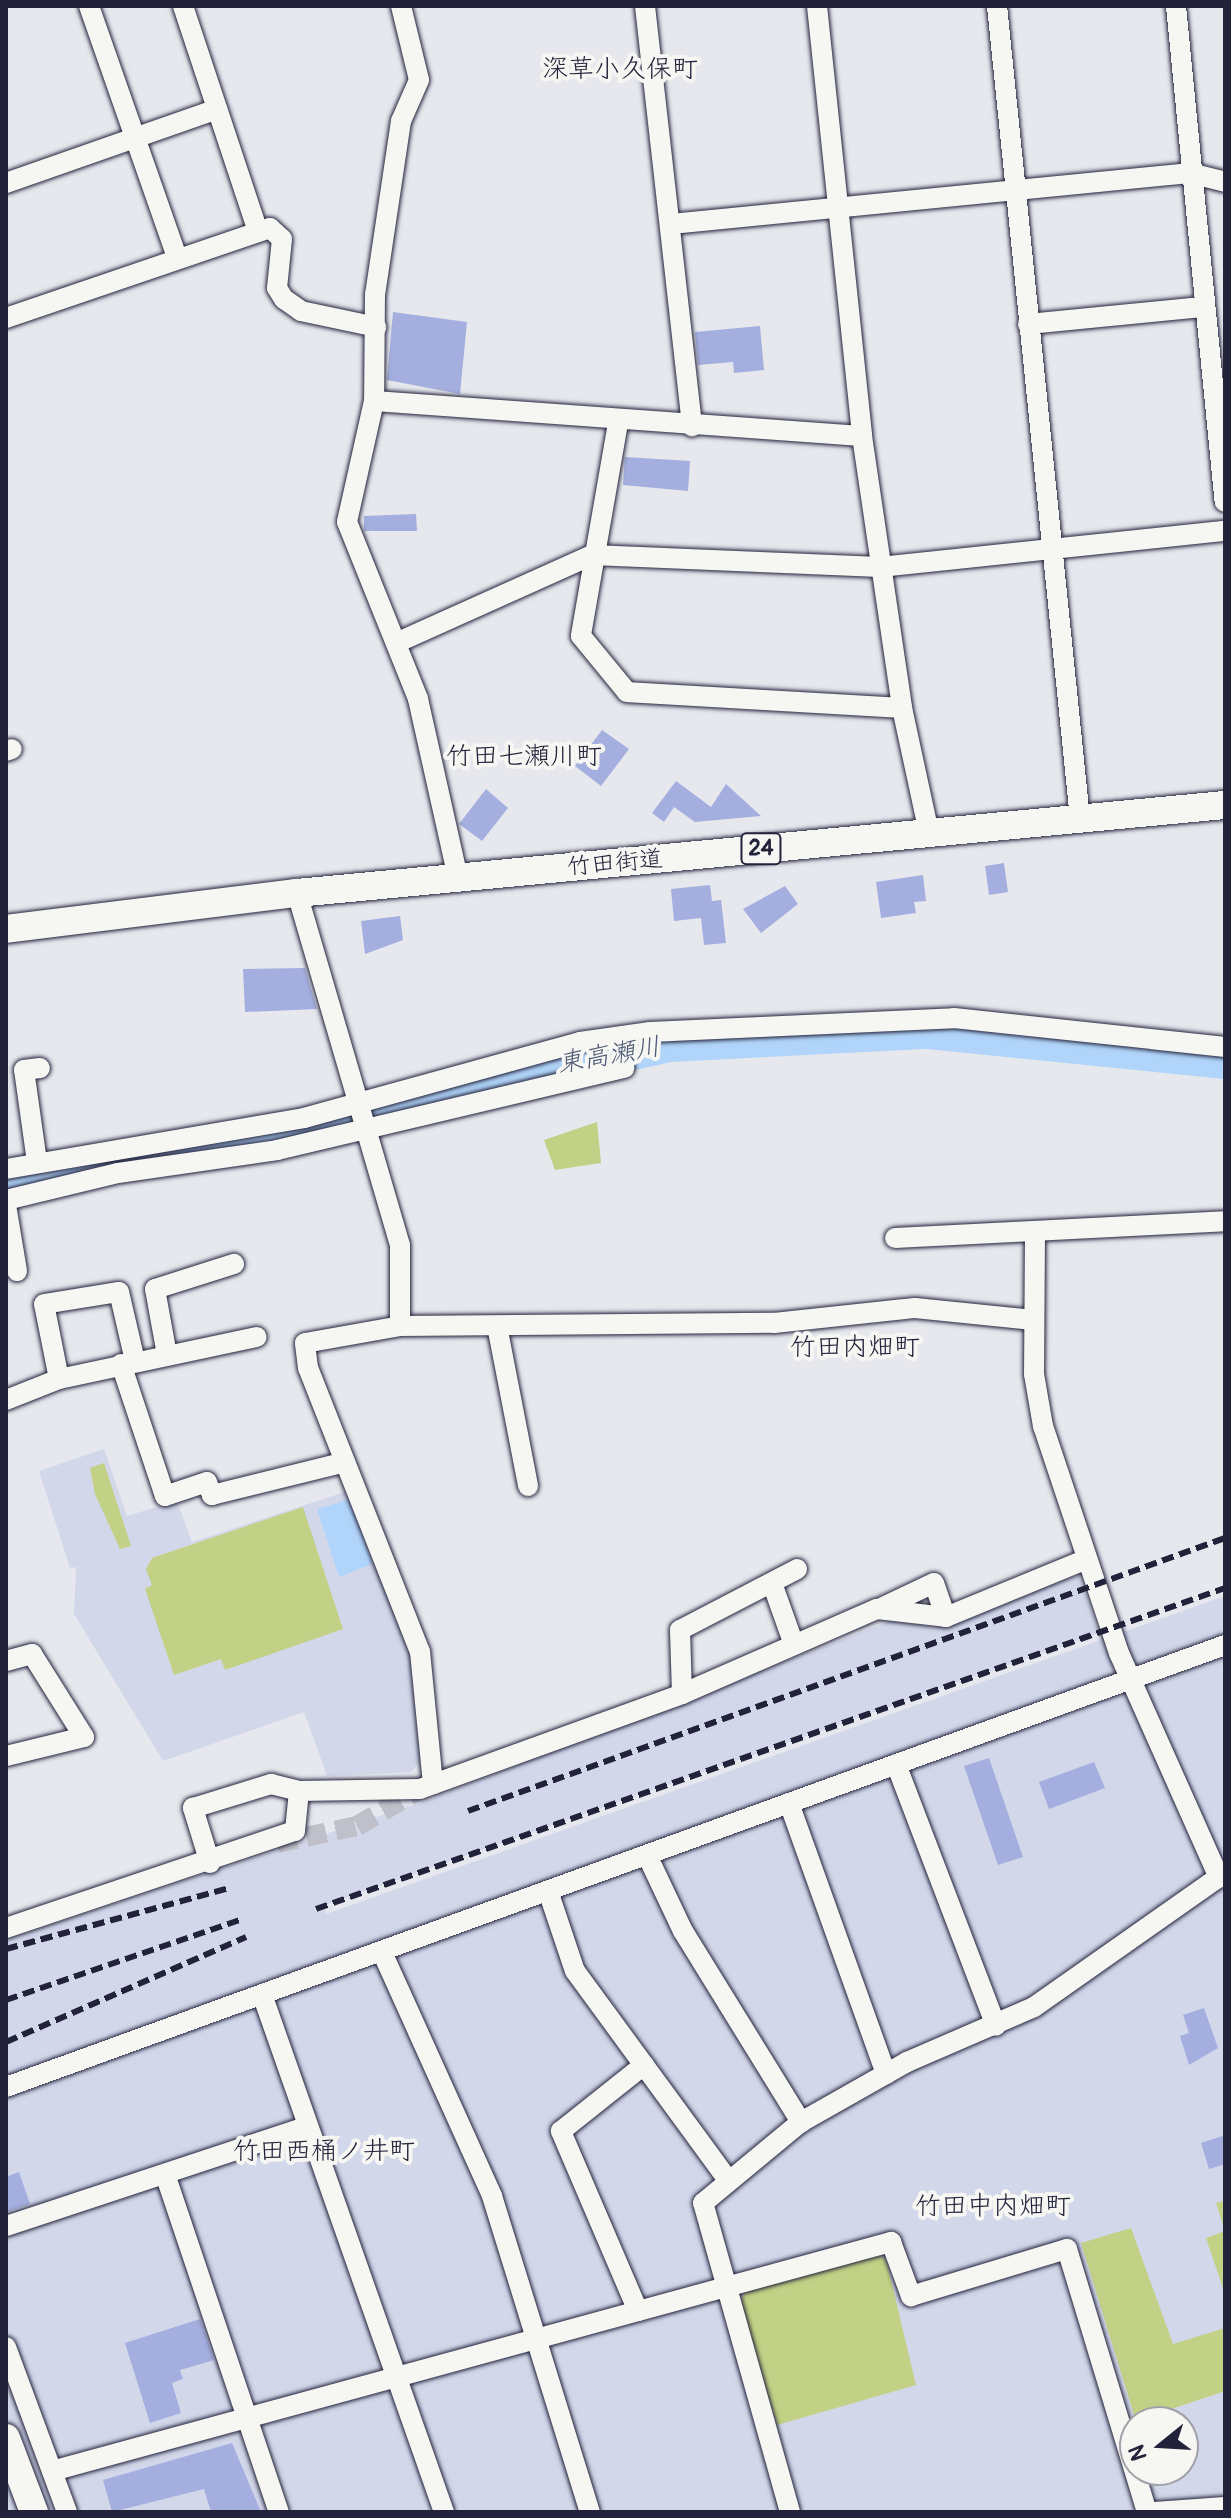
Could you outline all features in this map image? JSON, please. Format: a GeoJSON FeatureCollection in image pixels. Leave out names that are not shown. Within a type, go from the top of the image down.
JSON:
{"type":"FeatureCollection","features":[{"type":"Feature","properties":{"kind":"highway","name":"竹田街道"},"geometry":{"type":"LineString","coordinates":[[6,929],[297,893],[1225,805]]}},
{"type":"Feature","properties":{"kind":"highway"},"geometry":{"type":"LineString","coordinates":[[6,2438],[34,2512]]}},
{"type":"Feature","properties":{"kind":"street"},"geometry":{"type":"LineString","coordinates":[[89,6],[177,257]]}},
{"type":"Feature","properties":{"kind":"street"},"geometry":{"type":"LineString","coordinates":[[183,6],[257,228]]}},
{"type":"Feature","properties":{"kind":"street"},"geometry":{"type":"LineString","coordinates":[[401,6],[419,80],[401,121],[376,327],[374,401],[347,522],[418,699],[458,878]]}},
{"type":"Feature","properties":{"kind":"street"},"geometry":{"type":"LineString","coordinates":[[645,6],[692,426]]}},
{"type":"Feature","properties":{"kind":"street"},"geometry":{"type":"LineString","coordinates":[[817,6],[862,436],[902,708],[929,833]]}},
{"type":"Feature","properties":{"kind":"street"},"geometry":{"type":"LineString","coordinates":[[997,6],[1013,189],[1080,819]]}},
{"type":"Feature","properties":{"kind":"street"},"geometry":{"type":"LineString","coordinates":[[1176,6],[1202,307],[1225,502]]}},
{"type":"Feature","properties":{"kind":"street"},"geometry":{"type":"LineString","coordinates":[[6,183],[217,109]]}},
{"type":"Feature","properties":{"kind":"street"},"geometry":{"type":"LineString","coordinates":[[671,224],[838,204],[1190,173],[1225,182]]}},
{"type":"Feature","properties":{"kind":"street"},"geometry":{"type":"LineString","coordinates":[[6,318],[257,228],[282,239],[277,288],[284,299],[301,311],[376,327]]}},
{"type":"Feature","properties":{"kind":"street"},"geometry":{"type":"LineString","coordinates":[[1028,324],[1202,307]]}},
{"type":"Feature","properties":{"kind":"street"},"geometry":{"type":"LineString","coordinates":[[374,401],[618,423],[862,436]]}},
{"type":"Feature","properties":{"kind":"street"},"geometry":{"type":"LineString","coordinates":[[618,423],[592,555],[581,636],[627,692],[902,708]]}},
{"type":"Feature","properties":{"kind":"street"},"geometry":{"type":"LineString","coordinates":[[396,643],[592,555],[880,567],[1225,531]]}},
{"type":"Feature","properties":{"kind":"street"},"geometry":{"type":"LineString","coordinates":[[297,893],[366,1116],[400,1245],[400,1326]]}},
{"type":"Feature","properties":{"kind":"street"},"geometry":{"type":"LineString","coordinates":[[17,1271],[6,1202],[366,1116],[580,1042],[650,1032],[954,1018],[1225,1047]]}},
{"type":"Feature","properties":{"kind":"street"},"geometry":{"type":"LineString","coordinates":[[37,1162],[24,1070],[40,1068]]}},
{"type":"Feature","properties":{"kind":"street"},"geometry":{"type":"LineString","coordinates":[[6,1169],[37,1162],[366,1116],[624,1068]]}},
{"type":"Feature","properties":{"kind":"street"},"geometry":{"type":"LineString","coordinates":[[895,1238],[1035,1234],[1225,1221]]}},
{"type":"Feature","properties":{"kind":"street"},"geometry":{"type":"LineString","coordinates":[[790,2512],[703,2203],[727,2179],[801,2122],[886,2074],[996,2026],[1222,1875],[1131,1679],[1084,1560],[1083,1533],[1043,1426],[1033,1320],[1035,1234]]}},
{"type":"Feature","properties":{"kind":"street"},"geometry":{"type":"LineString","coordinates":[[167,1355],[155,1289],[234,1264]]}},
{"type":"Feature","properties":{"kind":"street"},"geometry":{"type":"LineString","coordinates":[[59,1379],[44,1304],[119,1292],[128,1362],[165,1496],[207,1482],[212,1495],[345,1462]]}},
{"type":"Feature","properties":{"kind":"street"},"geometry":{"type":"LineString","coordinates":[[426,1787],[420,1652],[345,1462],[305,1343],[400,1326],[498,1331],[679,1318],[774,1323],[915,1308],[1033,1320]]}},
{"type":"Feature","properties":{"kind":"street"},"geometry":{"type":"LineString","coordinates":[[498,1331],[528,1486]]}},
{"type":"Feature","properties":{"kind":"street"},"geometry":{"type":"LineString","coordinates":[[6,1400],[59,1379],[257,1337]]}},
{"type":"Feature","properties":{"kind":"street"},"geometry":{"type":"LineString","coordinates":[[877,1609],[946,1617],[1084,1560]]}},
{"type":"Feature","properties":{"kind":"street"},"geometry":{"type":"LineString","coordinates":[[682,1694],[680,1630],[797,1569]]}},
{"type":"Feature","properties":{"kind":"street"},"geometry":{"type":"LineString","coordinates":[[772,1583],[793,1642]]}},
{"type":"Feature","properties":{"kind":"street"},"geometry":{"type":"LineString","coordinates":[[210,1863],[193,1808],[271,1784],[299,1791],[426,1787],[682,1694],[793,1642],[934,1583],[946,1617]]}},
{"type":"Feature","properties":{"kind":"street"},"geometry":{"type":"LineString","coordinates":[[6,2087],[263,1997],[1225,1645]]}},
{"type":"Feature","properties":{"kind":"street"},"geometry":{"type":"LineString","coordinates":[[6,1661],[32,1654],[84,1737],[6,1756]]}},
{"type":"Feature","properties":{"kind":"street"},"geometry":{"type":"LineString","coordinates":[[896,1764],[996,2026]]}},
{"type":"Feature","properties":{"kind":"street"},"geometry":{"type":"LineString","coordinates":[[6,1928],[255,1849],[295,1831],[299,1791]]}},
{"type":"Feature","properties":{"kind":"street"},"geometry":{"type":"LineString","coordinates":[[789,1803],[886,2074]]}},
{"type":"Feature","properties":{"kind":"street"},"geometry":{"type":"LineString","coordinates":[[647,1855],[683,1931],[801,2122]]}},
{"type":"Feature","properties":{"kind":"street"},"geometry":{"type":"LineString","coordinates":[[548,1891],[575,1971],[727,2179]]}},
{"type":"Feature","properties":{"kind":"street"},"geometry":{"type":"LineString","coordinates":[[382,1952],[492,2196],[542,2336],[590,2512]]}},
{"type":"Feature","properties":{"kind":"street"},"geometry":{"type":"LineString","coordinates":[[263,1997],[306,2127],[444,2512]]}},
{"type":"Feature","properties":{"kind":"street"},"geometry":{"type":"LineString","coordinates":[[638,2311],[561,2131],[644,2065]]}},
{"type":"Feature","properties":{"kind":"street"},"geometry":{"type":"LineString","coordinates":[[6,2226],[166,2177],[306,2127]]}},
{"type":"Feature","properties":{"kind":"street"},"geometry":{"type":"LineString","coordinates":[[166,2177],[279,2512]]}},
{"type":"Feature","properties":{"kind":"street"},"geometry":{"type":"LineString","coordinates":[[52,2471],[891,2242],[911,2296],[1067,2249],[1147,2512]]}},
{"type":"Feature","properties":{"kind":"street"},"geometry":{"type":"LineString","coordinates":[[6,2347],[67,2512]]}},
{"type":"Feature","properties":{"kind":"street"},"geometry":{"type":"LineString","coordinates":[[1154,2512],[1225,2507]]}},
{"type":"Feature","properties":{"kind":"shaded area"},"geometry":{"type":"Polygon","coordinates":[[[104,1449],[127,1516],[177,1501],[192,1542],[354,1489],[410,1643],[426,1755],[411,1772],[327,1776],[304,1712],[163,1761],[74,1614],[76,1567],[70,1568],[39,1471],[104,1449]]]}},
{"type":"Feature","properties":{"kind":"shaded area"},"geometry":{"type":"Polygon","coordinates":[[[1079,1575],[1099,1633],[323,1906],[326,1914],[1225,1596],[1225,2512],[6,2512],[6,1940],[422,1802],[890,1621],[936,1627],[1079,1575]]]}},
{"type":"Feature","properties":{"kind":"green space"},"geometry":{"type":"Polygon","coordinates":[[[597,1122],[601,1163],[555,1170],[544,1140],[597,1122]]]}},
{"type":"Feature","properties":{"kind":"green space"},"geometry":{"type":"Polygon","coordinates":[[[104,1463],[131,1546],[120,1549],[95,1494],[90,1468],[104,1463]]]}},
{"type":"Feature","properties":{"kind":"green space"},"geometry":{"type":"Polygon","coordinates":[[[303,1507],[343,1629],[225,1670],[221,1659],[174,1675],[145,1589],[152,1585],[146,1569],[152,1558],[303,1507]]]}},
{"type":"Feature","properties":{"kind":"green space"},"geometry":{"type":"Polygon","coordinates":[[[1225,2201],[1225,2231],[1216,2203],[1225,2201]]]}},
{"type":"Feature","properties":{"kind":"green space"},"geometry":{"type":"Polygon","coordinates":[[[1131,2228],[1173,2344],[1225,2328],[1225,2391],[1180,2406],[1131,2406],[1081,2243],[1131,2228]]]}},
{"type":"Feature","properties":{"kind":"green space"},"geometry":{"type":"Polygon","coordinates":[[[1225,2231],[1225,2294],[1206,2238],[1225,2231]]]}},
{"type":"Feature","properties":{"kind":"green space"},"geometry":{"type":"Polygon","coordinates":[[[877,2254],[886,2259],[916,2385],[777,2425],[740,2302],[746,2290],[877,2254]]]}},
{"type":"Feature","properties":{"kind":"water"},"geometry":{"type":"Polygon","coordinates":[[[351,1499],[372,1564],[339,1577],[317,1509],[351,1499]]]}},
{"type":"Feature","properties":{"kind":"building"},"geometry":{"type":"Polygon","coordinates":[[[393,312],[467,322],[460,394],[387,380],[393,312]]]}},
{"type":"Feature","properties":{"kind":"building"},"geometry":{"type":"Polygon","coordinates":[[[760,326],[764,370],[734,373],[733,362],[698,365],[695,332],[760,326]]]}},
{"type":"Feature","properties":{"kind":"building"},"geometry":{"type":"Polygon","coordinates":[[[625,457],[690,461],[688,491],[623,485],[625,457]]]}},
{"type":"Feature","properties":{"kind":"building"},"geometry":{"type":"Polygon","coordinates":[[[416,514],[417,531],[364,531],[364,516],[416,514]]]}},
{"type":"Feature","properties":{"kind":"building"},"geometry":{"type":"Polygon","coordinates":[[[602,730],[629,749],[601,786],[575,766],[602,730]]]}},
{"type":"Feature","properties":{"kind":"building"},"geometry":{"type":"Polygon","coordinates":[[[676,781],[711,807],[726,784],[761,816],[695,822],[674,807],[664,822],[652,813],[676,781]]]}},
{"type":"Feature","properties":{"kind":"building"},"geometry":{"type":"Polygon","coordinates":[[[486,789],[508,808],[482,841],[459,824],[486,789]]]}},
{"type":"Feature","properties":{"kind":"building"},"geometry":{"type":"Polygon","coordinates":[[[1004,863],[1008,892],[989,895],[985,866],[1004,863]]]}},
{"type":"Feature","properties":{"kind":"building"},"geometry":{"type":"Polygon","coordinates":[[[923,875],[926,901],[914,902],[916,913],[881,918],[876,882],[923,875]]]}},
{"type":"Feature","properties":{"kind":"building"},"geometry":{"type":"Polygon","coordinates":[[[710,885],[712,901],[721,900],[726,943],[704,945],[701,918],[674,921],[671,889],[710,885]]]}},
{"type":"Feature","properties":{"kind":"building"},"geometry":{"type":"Polygon","coordinates":[[[785,886],[798,904],[761,933],[743,909],[785,886]]]}},
{"type":"Feature","properties":{"kind":"building"},"geometry":{"type":"Polygon","coordinates":[[[400,916],[403,940],[365,954],[361,921],[400,916]]]}},
{"type":"Feature","properties":{"kind":"building"},"geometry":{"type":"Polygon","coordinates":[[[305,968],[317,1009],[245,1012],[243,969],[305,968]]]}},
{"type":"Feature","properties":{"kind":"building"},"geometry":{"type":"Polygon","coordinates":[[[989,1758],[1023,1857],[998,1865],[964,1766],[989,1758]]]}},
{"type":"Feature","properties":{"kind":"building"},"geometry":{"type":"Polygon","coordinates":[[[1094,1762],[1105,1788],[1049,1809],[1039,1782],[1094,1762]]]}},
{"type":"Feature","properties":{"kind":"building"},"geometry":{"type":"Polygon","coordinates":[[[1204,2008],[1218,2048],[1189,2065],[1180,2036],[1189,2033],[1183,2015],[1204,2008]]]}},
{"type":"Feature","properties":{"kind":"building"},"geometry":{"type":"Polygon","coordinates":[[[1225,2135],[1225,2164],[1209,2169],[1201,2143],[1225,2135]]]}},
{"type":"Feature","properties":{"kind":"building"},"geometry":{"type":"Polygon","coordinates":[[[19,2172],[30,2204],[6,2212],[6,2177],[19,2172]]]}},
{"type":"Feature","properties":{"kind":"building"},"geometry":{"type":"Polygon","coordinates":[[[200,2319],[214,2360],[180,2370],[183,2379],[172,2383],[181,2413],[150,2423],[125,2343],[200,2319]]]}},
{"type":"Feature","properties":{"kind":"building"},"geometry":{"type":"Polygon","coordinates":[[[232,2443],[261,2512],[211,2512],[204,2489],[112,2512],[103,2480],[232,2443]]]}},
{"type":"Feature","properties":{"kind":"waterway","name":"東高瀬川"},"geometry":{"type":"LineString","coordinates":[[6,1189],[670,1045],[929,1032],[1225,1062]]}},
{"type":"Feature","properties":{"kind":"tunnel"},"geometry":{"type":"LineString","coordinates":[[277,1843],[357,1826],[420,1789]]}},
{"type":"Feature","properties":{"kind":"railway"},"geometry":{"type":"LineString","coordinates":[[468,1811],[1225,1538]]}},
{"type":"Feature","properties":{"kind":"railway"},"geometry":{"type":"LineString","coordinates":[[316,1909],[1225,1588]]}},
{"type":"Feature","properties":{"kind":"railway"},"geometry":{"type":"LineString","coordinates":[[6,1949],[229,1888]]}},
{"type":"Feature","properties":{"kind":"railway"},"geometry":{"type":"LineString","coordinates":[[6,2000],[240,1920]]}},
{"type":"Feature","properties":{"kind":"railway"},"geometry":{"type":"LineString","coordinates":[[6,2042],[246,1937]]}},
{"type":"Feature","properties":{"kind":"district","name":"深草小久保町"},"geometry":{"type":"Point","coordinates":[620,70]}},
{"type":"Feature","properties":{"kind":"district","name":"竹田七瀬川町"},"geometry":{"type":"Point","coordinates":[524,757]}},
{"type":"Feature","properties":{"kind":"district","name":"竹田内畑町"},"geometry":{"type":"Point","coordinates":[855,1348]}},
{"type":"Feature","properties":{"kind":"district","name":"竹田西桶ノ井町"},"geometry":{"type":"Point","coordinates":[324,2152]}},
{"type":"Feature","properties":{"kind":"district","name":"竹田中内畑町"},"geometry":{"type":"Point","coordinates":[993,2207]}}]}
